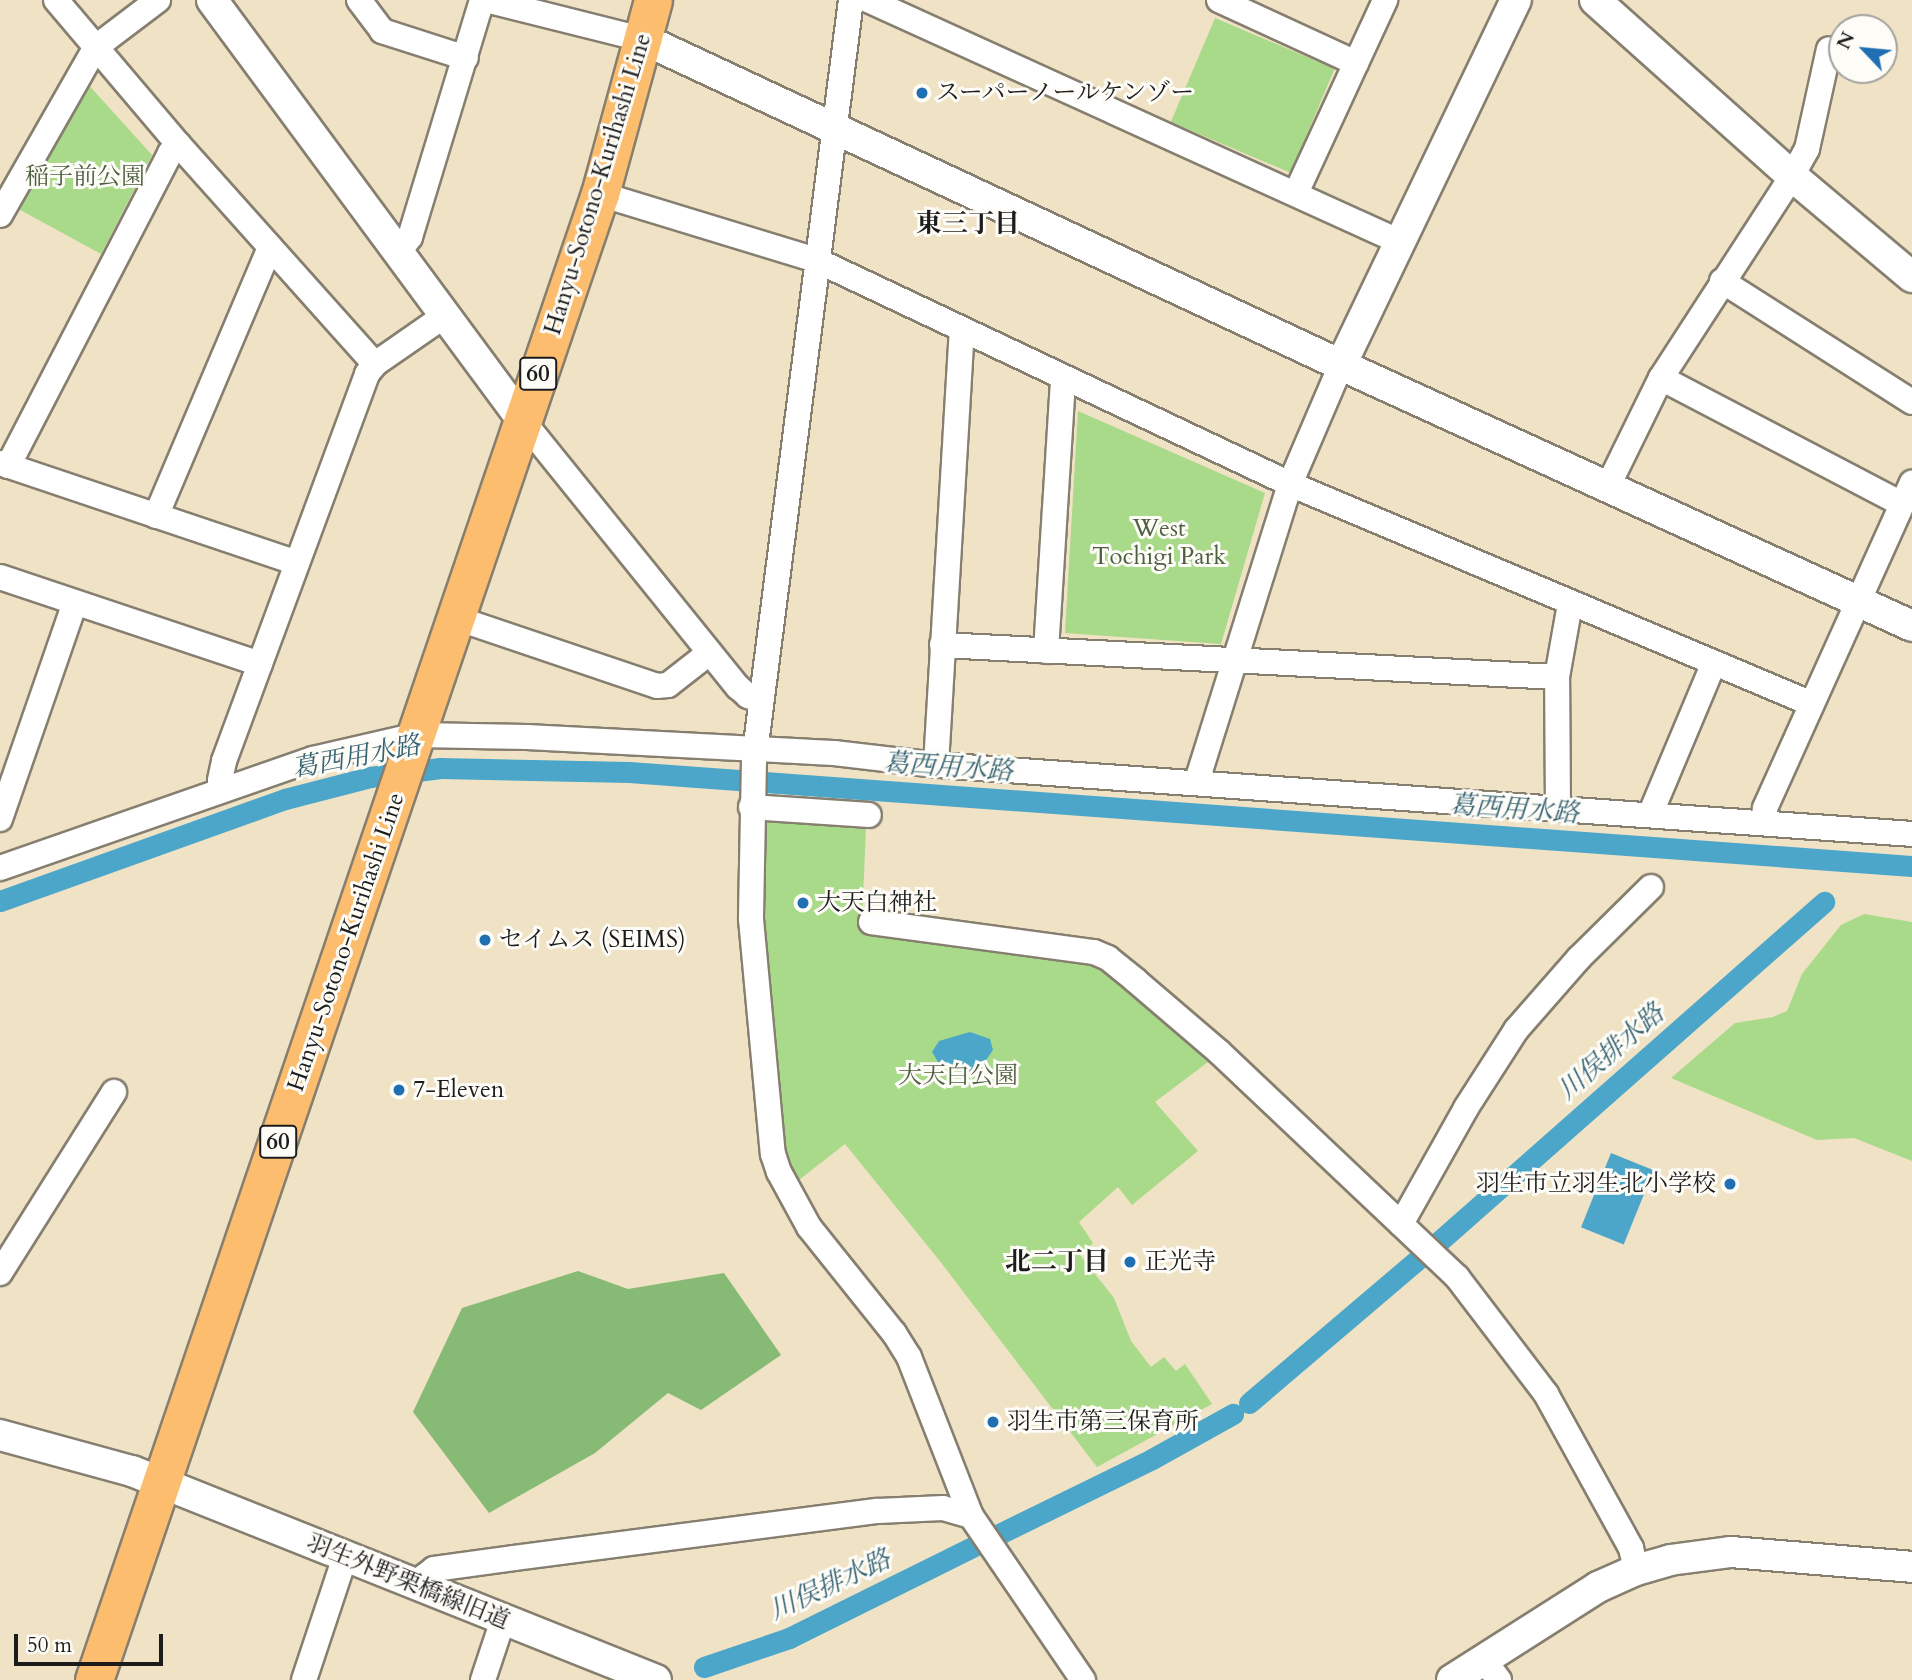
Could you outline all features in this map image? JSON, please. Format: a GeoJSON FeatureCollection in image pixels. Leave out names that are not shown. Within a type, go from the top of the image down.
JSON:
{"type":"FeatureCollection","features":[{"type":"Feature","properties":{"kind":"main road","name":"Hanyu-Sotono-Kurihashi Line"},"geometry":{"type":"LineString","coordinates":[[94,1680],[600,194],[645,40],[653,0]]}},
{"type":"Feature","properties":{"kind":"street"},"geometry":{"type":"LineString","coordinates":[[56,0],[179,145],[374,364]]}},
{"type":"Feature","properties":{"kind":"street"},"geometry":{"type":"LineString","coordinates":[[0,215],[96,47],[158,0]]}},
{"type":"Feature","properties":{"kind":"street"},"geometry":{"type":"LineString","coordinates":[[212,0],[523,421],[709,653],[738,687],[748,696],[760,700]]}},
{"type":"Feature","properties":{"kind":"street"},"geometry":{"type":"LineString","coordinates":[[359,0],[382,31],[466,58]]}},
{"type":"Feature","properties":{"kind":"street"},"geometry":{"type":"LineString","coordinates":[[398,253],[410,237],[484,0],[645,40],[1341,365],[1912,626]]}},
{"type":"Feature","properties":{"kind":"street"},"geometry":{"type":"LineString","coordinates":[[851,0],[754,755],[751,803],[751,919],[773,1154],[779,1172],[808,1227],[894,1333],[909,1357],[979,1530],[1083,1680]]}},
{"type":"Feature","properties":{"kind":"street"},"geometry":{"type":"LineString","coordinates":[[868,0],[1398,241]]}},
{"type":"Feature","properties":{"kind":"street"},"geometry":{"type":"LineString","coordinates":[[1219,0],[1356,63]]}},
{"type":"Feature","properties":{"kind":"street"},"geometry":{"type":"LineString","coordinates":[[1296,193],[1385,0]]}},
{"type":"Feature","properties":{"kind":"street"},"geometry":{"type":"LineString","coordinates":[[1197,781],[1290,484],[1398,241],[1516,0]]}},
{"type":"Feature","properties":{"kind":"street"},"geometry":{"type":"LineString","coordinates":[[1610,4],[1792,176],[1912,277]]}},
{"type":"Feature","properties":{"kind":"street"},"geometry":{"type":"LineString","coordinates":[[1608,486],[1661,378],[1807,149],[1828,54]]}},
{"type":"Feature","properties":{"kind":"street"},"geometry":{"type":"LineString","coordinates":[[179,145],[170,153],[4,464],[295,562]]}},
{"type":"Feature","properties":{"kind":"street"},"geometry":{"type":"LineString","coordinates":[[600,194],[816,260],[1290,484],[1812,704]]}},
{"type":"Feature","properties":{"kind":"street"},"geometry":{"type":"LineString","coordinates":[[156,516],[270,247]]}},
{"type":"Feature","properties":{"kind":"street"},"geometry":{"type":"LineString","coordinates":[[1722,281],[1912,402]]}},
{"type":"Feature","properties":{"kind":"street"},"geometry":{"type":"LineString","coordinates":[[223,789],[220,780],[223,761],[367,374],[374,364],[444,316]]}},
{"type":"Feature","properties":{"kind":"street"},"geometry":{"type":"LineString","coordinates":[[936,765],[962,331]]}},
{"type":"Feature","properties":{"kind":"street"},"geometry":{"type":"LineString","coordinates":[[1046,651],[1063,378]]}},
{"type":"Feature","properties":{"kind":"street"},"geometry":{"type":"LineString","coordinates":[[1661,378],[1907,493],[1765,808],[1763,823]]}},
{"type":"Feature","properties":{"kind":"street"},"geometry":{"type":"LineString","coordinates":[[0,578],[260,664]]}},
{"type":"Feature","properties":{"kind":"street"},"geometry":{"type":"LineString","coordinates":[[0,819],[75,603]]}},
{"type":"Feature","properties":{"kind":"street"},"geometry":{"type":"LineString","coordinates":[[1558,808],[1557,677],[1570,604]]}},
{"type":"Feature","properties":{"kind":"street"},"geometry":{"type":"LineString","coordinates":[[456,618],[657,686],[668,685],[709,653]]}},
{"type":"Feature","properties":{"kind":"street"},"geometry":{"type":"LineString","coordinates":[[942,645],[1557,677]]}},
{"type":"Feature","properties":{"kind":"street"},"geometry":{"type":"LineString","coordinates":[[1650,815],[1714,663]]}},
{"type":"Feature","properties":{"kind":"street"},"geometry":{"type":"LineString","coordinates":[[0,868],[313,759],[415,740],[527,737],[754,755],[834,753],[936,765],[1197,781],[1912,834]]}},
{"type":"Feature","properties":{"kind":"street"},"geometry":{"type":"LineString","coordinates":[[751,803],[869,815]]}},
{"type":"Feature","properties":{"kind":"street"},"geometry":{"type":"LineString","coordinates":[[1401,1224],[1466,1108],[1516,1030],[1579,958],[1651,887]]}},
{"type":"Feature","properties":{"kind":"street"},"geometry":{"type":"LineString","coordinates":[[871,922],[1100,954],[1219,1052],[1457,1277],[1546,1394],[1631,1548],[1636,1570]]}},
{"type":"Feature","properties":{"kind":"street"},"geometry":{"type":"LineString","coordinates":[[0,1273],[114,1091]]}},
{"type":"Feature","properties":{"kind":"street","name":"羽生外野栗橋線旧道"},"geometry":{"type":"LineString","coordinates":[[0,1435],[162,1483],[656,1680]]}},
{"type":"Feature","properties":{"kind":"street"},"geometry":{"type":"LineString","coordinates":[[421,1586],[425,1576],[434,1569],[878,1511],[943,1508],[979,1530]]}},
{"type":"Feature","properties":{"kind":"street"},"geometry":{"type":"LineString","coordinates":[[1452,1680],[1491,1670],[1598,1587],[1636,1570],[1670,1560],[1731,1552],[1912,1567]]}},
{"type":"Feature","properties":{"kind":"street"},"geometry":{"type":"LineString","coordinates":[[304,1680],[345,1557]]}},
{"type":"Feature","properties":{"kind":"street"},"geometry":{"type":"LineString","coordinates":[[483,1680],[503,1620]]}},
{"type":"Feature","properties":{"kind":"green space"},"geometry":{"type":"Polygon","coordinates":[[[1215,18],[1335,69],[1291,173],[1171,122],[1215,18]]]}},
{"type":"Feature","properties":{"kind":"green space","name":"稲子前公園"},"geometry":{"type":"Polygon","coordinates":[[[85,81],[152,155],[101,254],[13,206],[85,81]]]}},
{"type":"Feature","properties":{"kind":"green space","name":"West Tochigi Park"},"geometry":{"type":"Polygon","coordinates":[[[1078,411],[1265,493],[1221,644],[1065,633],[1078,411]]]}},
{"type":"Feature","properties":{"kind":"green space","name":"大天白公園"},"geometry":{"type":"Polygon","coordinates":[[[765,814],[866,826],[862,923],[1106,964],[1212,1059],[1155,1102],[1198,1151],[1132,1205],[1118,1187],[1079,1222],[1093,1243],[1080,1255],[1114,1298],[1131,1341],[1151,1367],[1164,1357],[1176,1371],[1185,1364],[1212,1404],[1097,1467],[939,1260],[845,1144],[790,1187],[779,1161],[761,923],[765,814]]]}},
{"type":"Feature","properties":{"kind":"green space"},"geometry":{"type":"Polygon","coordinates":[[[1864,914],[1912,922],[1912,1161],[1854,1138],[1817,1140],[1671,1078],[1735,1023],[1773,1017],[1787,1011],[1802,974],[1841,925],[1864,914]]]}},
{"type":"Feature","properties":{"kind":"green space"},"geometry":{"type":"Polygon","coordinates":[[[578,1271],[628,1289],[724,1273],[781,1355],[701,1410],[668,1393],[595,1453],[489,1513],[413,1412],[462,1308],[578,1271]]]}},
{"type":"Feature","properties":{"kind":"water"},"geometry":{"type":"Polygon","coordinates":[[[970,1032],[990,1039],[993,1050],[982,1066],[965,1073],[938,1062],[932,1052],[939,1041],[970,1032]]]}},
{"type":"Feature","properties":{"kind":"water"},"geometry":{"type":"Polygon","coordinates":[[[1611,1153],[1654,1170],[1624,1244],[1581,1227],[1611,1153]]]}},
{"type":"Feature","properties":{"kind":"waterway","name":"葛西用水路"},"geometry":{"type":"LineString","coordinates":[[0,901],[285,799],[370,777],[440,768],[629,772],[1912,866]]}},
{"type":"Feature","properties":{"kind":"waterway","name":"川俣排水路"},"geometry":{"type":"LineString","coordinates":[[1435,1245],[1824,902]]}},
{"type":"Feature","properties":{"kind":"waterway","name":"川俣排水路"},"geometry":{"type":"LineString","coordinates":[[1249,1403],[1424,1254]]}},
{"type":"Feature","properties":{"kind":"waterway","name":"川俣排水路"},"geometry":{"type":"LineString","coordinates":[[993,1537],[1152,1459],[1233,1414]]}},
{"type":"Feature","properties":{"kind":"waterway","name":"川俣排水路"},"geometry":{"type":"LineString","coordinates":[[704,1667],[789,1638],[976,1545]]}},
{"type":"Feature","properties":{"kind":"place","name":"スーパーノールケンゾー"},"geometry":{"type":"Point","coordinates":[922,93]}},
{"type":"Feature","properties":{"kind":"place","name":"大天白神社"},"geometry":{"type":"Point","coordinates":[803,903]}},
{"type":"Feature","properties":{"kind":"place","name":"セイムス (SEIMS)"},"geometry":{"type":"Point","coordinates":[485,940]}},
{"type":"Feature","properties":{"kind":"place","name":"7-Eleven"},"geometry":{"type":"Point","coordinates":[399,1090]}},
{"type":"Feature","properties":{"kind":"place","name":"羽生市立羽生北小学校"},"geometry":{"type":"Point","coordinates":[1730,1184]}},
{"type":"Feature","properties":{"kind":"place","name":"正光寺"},"geometry":{"type":"Point","coordinates":[1130,1262]}},
{"type":"Feature","properties":{"kind":"place","name":"羽生市第三保育所"},"geometry":{"type":"Point","coordinates":[993,1422]}},
{"type":"Feature","properties":{"kind":"district","name":"東三丁目"},"geometry":{"type":"Point","coordinates":[968,224]}},
{"type":"Feature","properties":{"kind":"district","name":"北二丁目"},"geometry":{"type":"Point","coordinates":[1057,1262]}}]}
